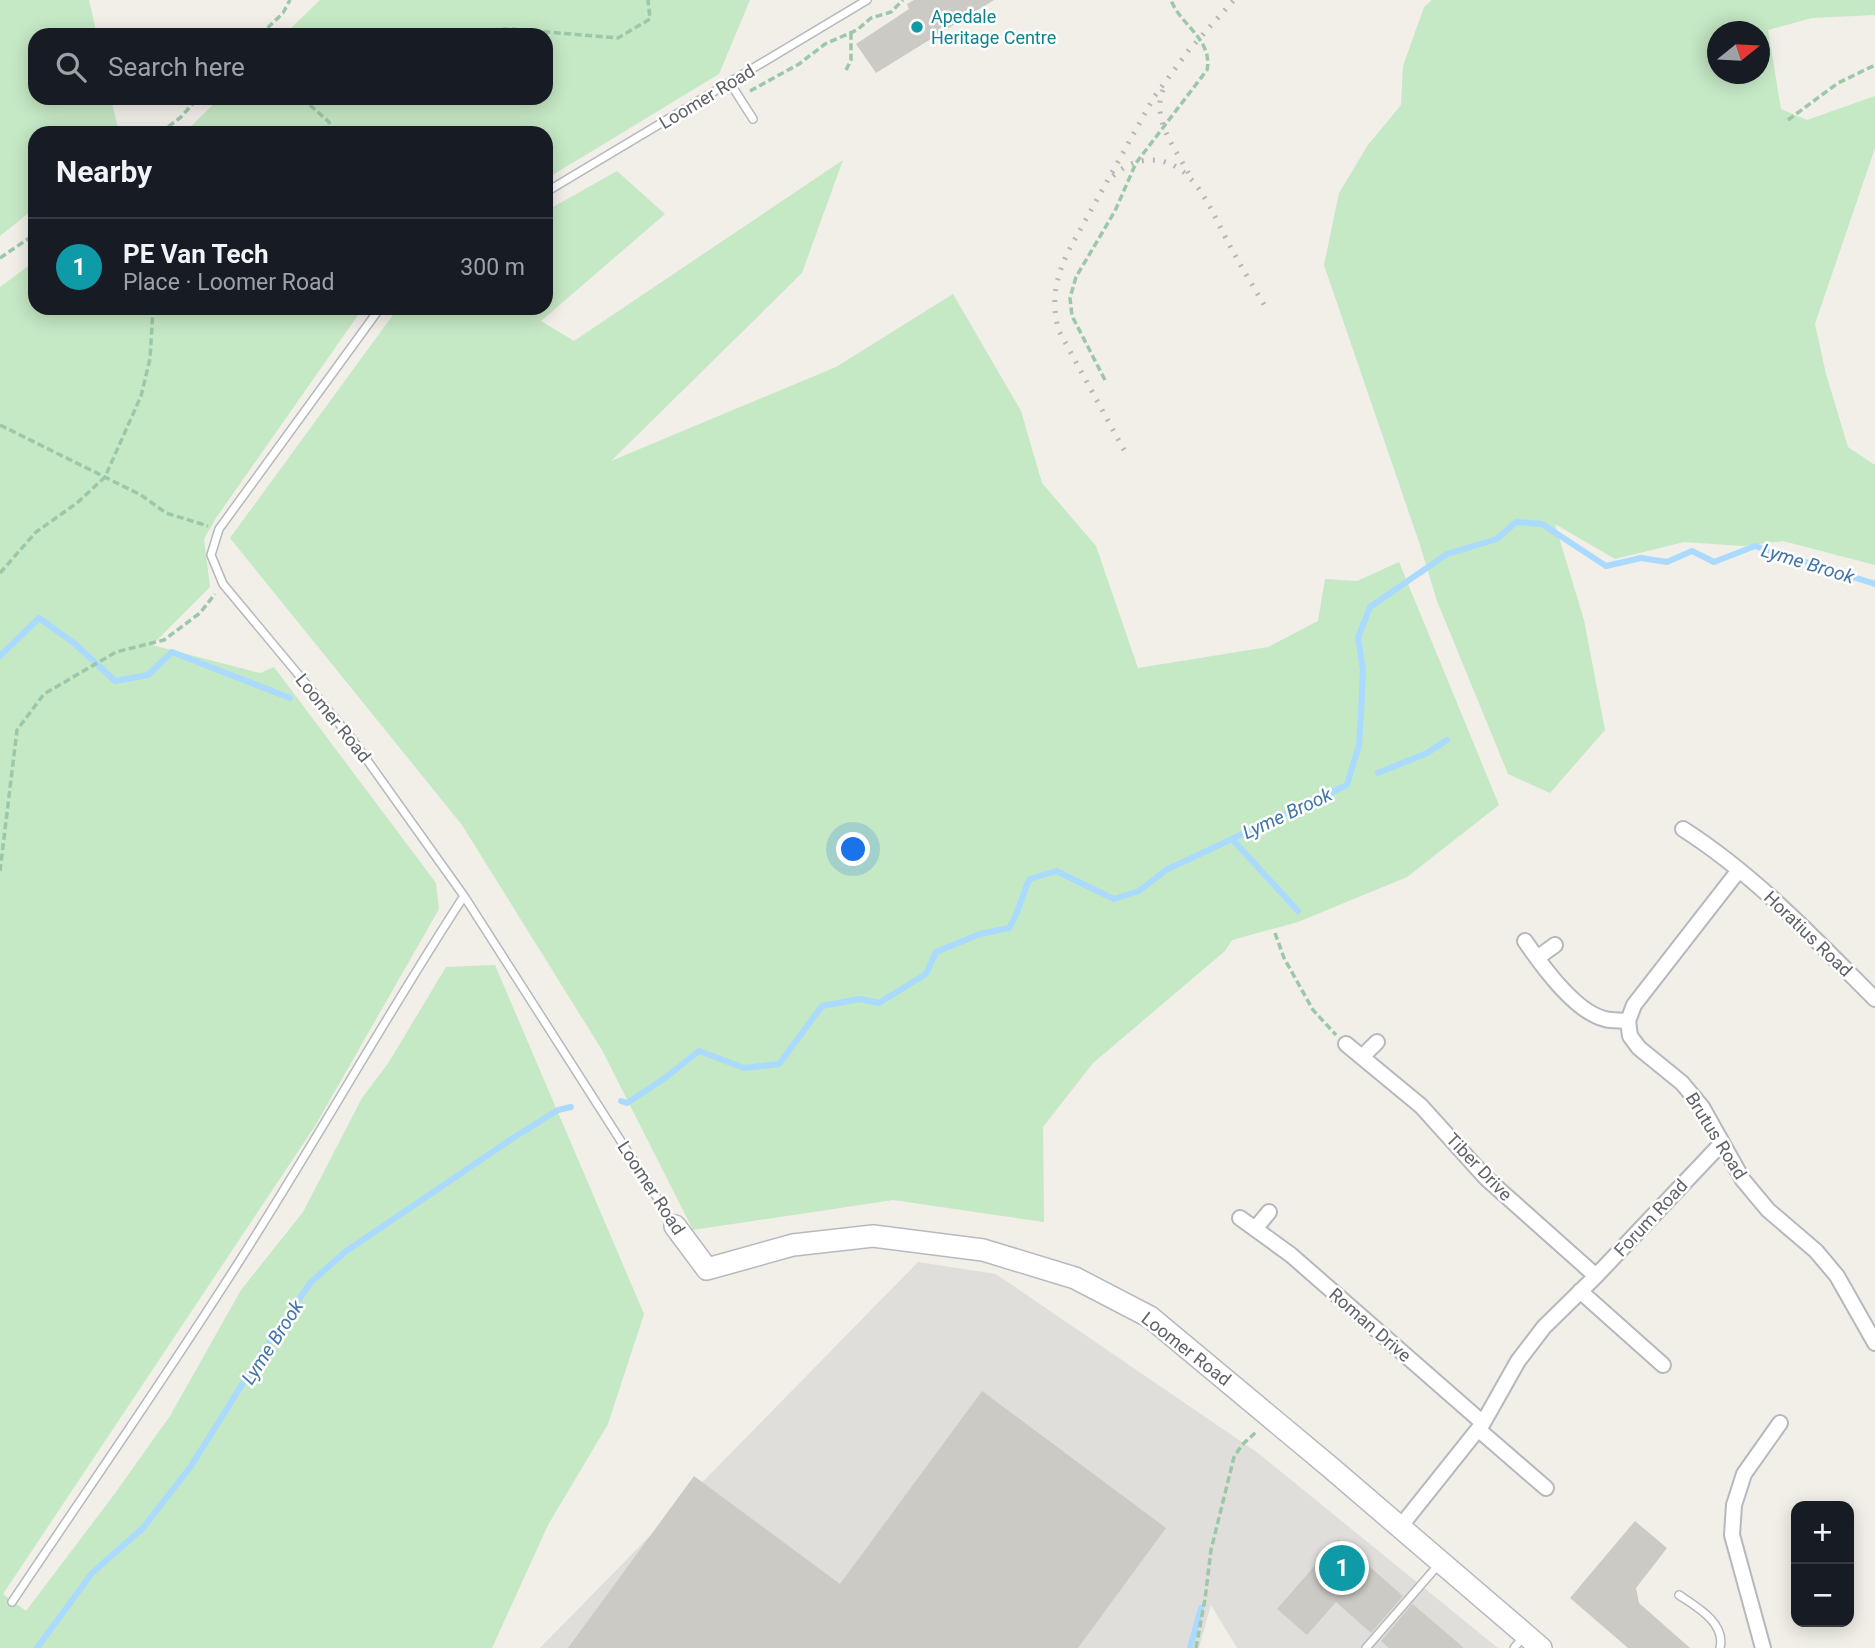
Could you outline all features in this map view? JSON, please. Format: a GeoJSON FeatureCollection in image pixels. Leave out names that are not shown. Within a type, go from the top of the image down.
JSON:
{"type":"FeatureCollection","features":[{"type":"Feature","properties":{"kind":"street","name":"Horatius Road"},"geometry":{"type":"LineString","coordinates":[[1683,830],[1739,870],[1875,999]]}},
{"type":"Feature","properties":{"kind":"street"},"geometry":{"type":"LineString","coordinates":[[1525,941],[1566,992],[1585,1008],[1604,1019],[1628,1021],[1634,1005],[1739,870]]}},
{"type":"Feature","properties":{"kind":"street"},"geometry":{"type":"LineString","coordinates":[[1537,958],[1555,945]]}},
{"type":"Feature","properties":{"kind":"street","name":"Brutus Road"},"geometry":{"type":"LineString","coordinates":[[1628,1021],[1630,1035],[1639,1048],[1682,1083],[1702,1107],[1743,1180],[1768,1210],[1816,1251],[1837,1276],[1875,1343]]}},
{"type":"Feature","properties":{"kind":"street"},"geometry":{"type":"LineString","coordinates":[[1362,1057],[1377,1042]]}},
{"type":"Feature","properties":{"kind":"street","name":"Tiber Drive"},"geometry":{"type":"LineString","coordinates":[[1346,1044],[1420,1106],[1486,1178],[1596,1276]]}},
{"type":"Feature","properties":{"kind":"street","name":"Forum Road"},"geometry":{"type":"LineString","coordinates":[[1400,1527],[1481,1427],[1518,1361],[1544,1327],[1596,1276],[1721,1143]]}},
{"type":"Feature","properties":{"kind":"street"},"geometry":{"type":"LineString","coordinates":[[1255,1229],[1269,1212]]}},
{"type":"Feature","properties":{"kind":"street","name":"Roman Drive"},"geometry":{"type":"LineString","coordinates":[[1240,1218],[1291,1255],[1481,1427]]}},
{"type":"Feature","properties":{"kind":"street","name":"Loomer Road"},"geometry":{"type":"LineString","coordinates":[[675,1226],[707,1269],[793,1244],[873,1236],[983,1250],[1075,1278],[1150,1317],[1400,1527],[1527,1644]]}},
{"type":"Feature","properties":{"kind":"street"},"geometry":{"type":"LineString","coordinates":[[1580,1291],[1663,1365]]}},
{"type":"Feature","properties":{"kind":"street"},"geometry":{"type":"LineString","coordinates":[[1763,1648],[1731,1535],[1734,1505],[1744,1474],[1780,1423]]}},
{"type":"Feature","properties":{"kind":"street"},"geometry":{"type":"LineString","coordinates":[[1481,1427],[1546,1488]]}},
{"type":"Feature","properties":{"kind":"lane","name":"Loomer Road"},"geometry":{"type":"LineString","coordinates":[[553,188],[867,0]]}},
{"type":"Feature","properties":{"kind":"lane"},"geometry":{"type":"LineString","coordinates":[[730,83],[753,119]]}},
{"type":"Feature","properties":{"kind":"lane","name":"Loomer Road"},"geometry":{"type":"LineString","coordinates":[[375,315],[219,529],[211,555],[223,584],[352,738],[464,896],[675,1226]]}},
{"type":"Feature","properties":{"kind":"lane"},"geometry":{"type":"LineString","coordinates":[[12,1602],[240,1259],[327,1120],[420,963],[464,896]]}},
{"type":"Feature","properties":{"kind":"lane"},"geometry":{"type":"LineString","coordinates":[[1366,1648],[1440,1563]]}},
{"type":"Feature","properties":{"kind":"lane"},"geometry":{"type":"LineString","coordinates":[[1679,1595],[1706,1615],[1719,1629],[1722,1640],[1720,1648]]}},
{"type":"Feature","properties":{"kind":"path"},"geometry":{"type":"LineString","coordinates":[[268,28],[283,13],[290,0]]}},
{"type":"Feature","properties":{"kind":"path"},"geometry":{"type":"LineString","coordinates":[[553,33],[618,38],[650,19],[648,0]]}},
{"type":"Feature","properties":{"kind":"path"},"geometry":{"type":"LineString","coordinates":[[739,99],[760,84],[799,64],[825,44],[851,32],[871,18],[891,12],[903,0]]}},
{"type":"Feature","properties":{"kind":"path"},"geometry":{"type":"LineString","coordinates":[[1105,380],[1072,316],[1070,298],[1076,277],[1115,211],[1136,163],[1207,70],[1209,58],[1200,39],[1171,0]]}},
{"type":"Feature","properties":{"kind":"path"},"geometry":{"type":"LineString","coordinates":[[846,70],[851,60],[851,32]]}},
{"type":"Feature","properties":{"kind":"path"},"geometry":{"type":"LineString","coordinates":[[1788,120],[1838,83],[1875,65]]}},
{"type":"Feature","properties":{"kind":"path"},"geometry":{"type":"LineString","coordinates":[[169,126],[192,105]]}},
{"type":"Feature","properties":{"kind":"path"},"geometry":{"type":"LineString","coordinates":[[311,105],[329,122],[330,126]]}},
{"type":"Feature","properties":{"kind":"path"},"geometry":{"type":"LineString","coordinates":[[0,258],[28,239]]}},
{"type":"Feature","properties":{"kind":"path"},"geometry":{"type":"LineString","coordinates":[[0,573],[36,532],[77,503],[105,477],[141,396],[150,359],[153,315]]}},
{"type":"Feature","properties":{"kind":"path"},"geometry":{"type":"LineString","coordinates":[[0,425],[141,495],[166,513],[219,529]]}},
{"type":"Feature","properties":{"kind":"path"},"geometry":{"type":"LineString","coordinates":[[0,872],[17,730],[44,694],[116,652],[164,639],[200,613],[223,584]]}},
{"type":"Feature","properties":{"kind":"path"},"geometry":{"type":"LineString","coordinates":[[1275,933],[1284,958],[1313,1010],[1346,1044]]}},
{"type":"Feature","properties":{"kind":"path"},"geometry":{"type":"LineString","coordinates":[[1196,1648],[1211,1550],[1234,1457],[1242,1445],[1271,1418]]}},
{"type":"Feature","properties":{"kind":"shaded area"},"geometry":{"type":"Polygon","coordinates":[[[918,1262],[996,1274],[1258,1453],[1498,1648],[1237,1648],[1211,1605],[1199,1648],[540,1648],[918,1262]]]}},
{"type":"Feature","properties":{"kind":"green space"},"geometry":{"type":"Polygon","coordinates":[[[0,0],[89,0],[95,28],[28,28],[28,105],[113,105],[117,126],[28,126],[28,214],[0,236],[0,0]]]}},
{"type":"Feature","properties":{"kind":"green space"},"geometry":{"type":"Polygon","coordinates":[[[320,0],[750,0],[719,74],[553,175],[553,126],[191,126],[213,105],[553,105],[553,28],[291,28],[320,0]]]}},
{"type":"Feature","properties":{"kind":"green space"},"geometry":{"type":"Polygon","coordinates":[[[1432,0],[1875,0],[1875,15],[1812,18],[1770,29],[1770,21],[1707,21],[1707,84],[1770,84],[1770,42],[1781,109],[1807,120],[1875,96],[1875,148],[1815,324],[1826,374],[1848,447],[1875,465],[1875,565],[1783,541],[1743,546],[1684,542],[1615,559],[1555,524],[1584,620],[1605,730],[1550,793],[1508,774],[1437,601],[1324,265],[1339,193],[1368,145],[1401,105],[1403,66],[1424,7],[1432,0]]]}},
{"type":"Feature","properties":{"kind":"green space"},"geometry":{"type":"Polygon","coordinates":[[[843,160],[802,273],[611,461],[836,367],[953,294],[1021,411],[1042,483],[1096,546],[1138,668],[1268,647],[1318,621],[1325,579],[1357,581],[1399,562],[1499,805],[1407,877],[1298,922],[1232,940],[1225,951],[1093,1063],[1043,1127],[1044,1222],[893,1200],[693,1230],[602,1050],[462,825],[230,538],[393,315],[548,315],[541,321],[574,341],[843,160]]]}},
{"type":"Feature","properties":{"kind":"green space"},"geometry":{"type":"Polygon","coordinates":[[[617,171],[665,214],[553,311],[553,207],[617,171]]]}},
{"type":"Feature","properties":{"kind":"green space"},"geometry":{"type":"Polygon","coordinates":[[[28,266],[28,315],[358,315],[204,539],[210,587],[152,645],[260,673],[274,667],[436,883],[439,909],[315,1126],[3,1594],[26,1611],[170,1416],[241,1290],[303,1212],[362,1098],[389,1062],[446,967],[495,965],[644,1314],[608,1424],[548,1525],[492,1648],[0,1648],[0,287],[28,266]]]}},
{"type":"Feature","properties":{"kind":"building","name":"Apedale Heritage Centre"},"geometry":{"type":"Polygon","coordinates":[[[914,0],[994,0],[876,73],[856,44],[909,9],[907,4],[914,0]]]}},
{"type":"Feature","properties":{"kind":"building"},"geometry":{"type":"Polygon","coordinates":[[[982,1391],[1166,1528],[1078,1648],[568,1648],[694,1476],[840,1584],[982,1391]]]}},
{"type":"Feature","properties":{"kind":"building"},"geometry":{"type":"Polygon","coordinates":[[[1635,1521],[1667,1548],[1636,1588],[1639,1603],[1690,1648],[1628,1648],[1570,1598],[1635,1521]]]}},
{"type":"Feature","properties":{"kind":"building"},"geometry":{"type":"Polygon","coordinates":[[[1338,1539],[1403,1596],[1371,1633],[1336,1602],[1307,1635],[1277,1609],[1338,1539]]]}},
{"type":"Feature","properties":{"kind":"building"},"geometry":{"type":"Polygon","coordinates":[[[1412,1604],[1464,1648],[1389,1648],[1381,1641],[1412,1604]]]}},
{"type":"Feature","properties":{"kind":"waterway","name":"Lyme Brook"},"geometry":{"type":"LineString","coordinates":[[621,1101],[627,1103],[699,1051],[744,1068],[779,1064],[822,1006],[860,999],[879,1003],[926,974],[936,952],[980,934],[1009,928],[1030,879],[1056,871],[1114,899],[1139,891],[1166,870],[1347,785],[1359,745],[1363,670],[1358,637],[1370,607],[1447,554],[1497,539],[1516,522],[1542,524],[1606,566],[1641,558],[1667,562],[1692,551],[1714,562],[1755,546],[1875,584]]}},
{"type":"Feature","properties":{"kind":"waterway"},"geometry":{"type":"LineString","coordinates":[[0,656],[39,618],[74,643],[115,681],[148,675],[172,652],[290,698]]}},
{"type":"Feature","properties":{"kind":"waterway"},"geometry":{"type":"LineString","coordinates":[[1378,773],[1427,753],[1447,740]]}},
{"type":"Feature","properties":{"kind":"waterway"},"geometry":{"type":"LineString","coordinates":[[1232,839],[1298,911]]}},
{"type":"Feature","properties":{"kind":"waterway","name":"Lyme Brook"},"geometry":{"type":"LineString","coordinates":[[37,1648],[92,1573],[143,1528],[191,1466],[260,1356],[311,1282],[345,1252],[513,1138],[558,1110],[571,1107]]}},
{"type":"Feature","properties":{"kind":"waterway"},"geometry":{"type":"LineString","coordinates":[[1190,1648],[1201,1608]]}},
{"type":"Feature","properties":{"kind":"railway"},"geometry":{"type":"LineString","coordinates":[[1124,450],[1059,331],[1055,309],[1058,279],[1070,248],[1154,97],[1189,50],[1234,0]]}},
{"type":"Feature","properties":{"kind":"railway"},"geometry":{"type":"LineString","coordinates":[[1163,90],[1160,101],[1163,123],[1189,174]]}},
{"type":"Feature","properties":{"kind":"railway"},"geometry":{"type":"LineString","coordinates":[[1113,176],[1130,164],[1151,160],[1166,162],[1191,179],[1209,205],[1268,311]]}},
{"type":"Feature","properties":{"kind":"place","name":"Apedale Heritage Centre"},"geometry":{"type":"Point","coordinates":[917,27]}},
{"type":"Feature","properties":{"kind":"place","name":"PE Van Tech"},"geometry":{"type":"Point","coordinates":[1342,1568]}}]}
